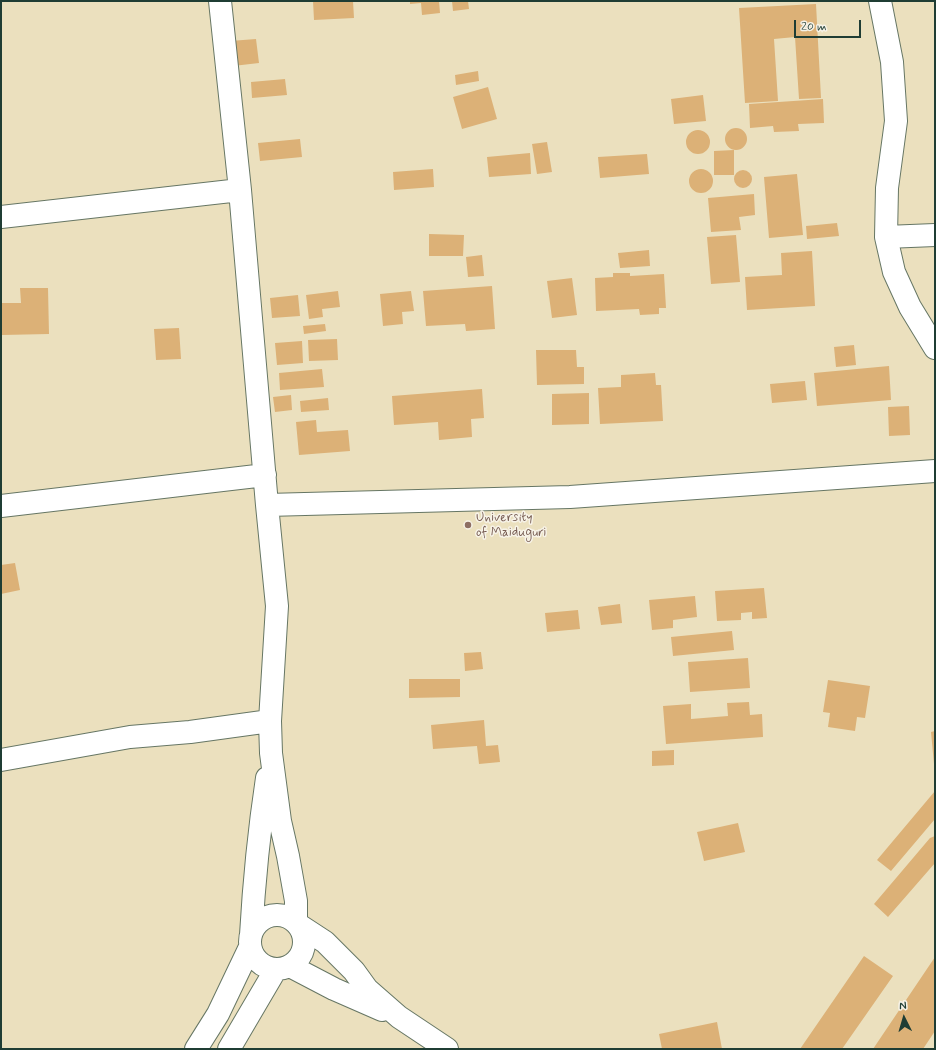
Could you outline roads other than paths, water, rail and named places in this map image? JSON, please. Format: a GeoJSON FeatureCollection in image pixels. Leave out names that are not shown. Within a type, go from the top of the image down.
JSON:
{"type":"FeatureCollection","features":[{"type":"Feature","properties":{"kind":"street"},"geometry":{"type":"LineString","coordinates":[[220,1],[240,190],[277,606],[270,721],[271,754],[280,821],[296,901],[298,924],[304,936],[304,948],[299,958],[283,967],[269,968],[256,960],[250,941],[259,838],[271,754]]}},
{"type":"Feature","properties":{"kind":"street"},"geometry":{"type":"LineString","coordinates":[[880,1],[892,62],[896,121],[887,188],[886,237],[894,272],[910,307],[935,348]]}},
{"type":"Feature","properties":{"kind":"street"},"geometry":{"type":"LineString","coordinates":[[1,217],[240,190]]}},
{"type":"Feature","properties":{"kind":"street"},"geometry":{"type":"LineString","coordinates":[[886,237],[935,235]]}},
{"type":"Feature","properties":{"kind":"street"},"geometry":{"type":"LineString","coordinates":[[267,505],[570,497],[935,471]]}},
{"type":"Feature","properties":{"kind":"street"},"geometry":{"type":"LineString","coordinates":[[1,506],[265,475]]}},
{"type":"Feature","properties":{"kind":"street"},"geometry":{"type":"LineString","coordinates":[[1,760],[130,737],[190,732],[270,721]]}},
{"type":"Feature","properties":{"kind":"street"},"geometry":{"type":"LineString","coordinates":[[196,1049],[218,1014],[255,927],[262,920],[270,916],[280,915],[288,917],[325,942],[354,971],[367,989],[399,1017],[447,1049]]}},
{"type":"Feature","properties":{"kind":"street"},"geometry":{"type":"LineString","coordinates":[[283,967],[399,1017]]}},
{"type":"Feature","properties":{"kind":"street"},"geometry":{"type":"LineString","coordinates":[[229,1049],[283,967]]}},
{"type":"Feature","properties":{"kind":"place","name":"University of Maiduguri"},"geometry":{"type":"Point","coordinates":[468,525]}}]}
